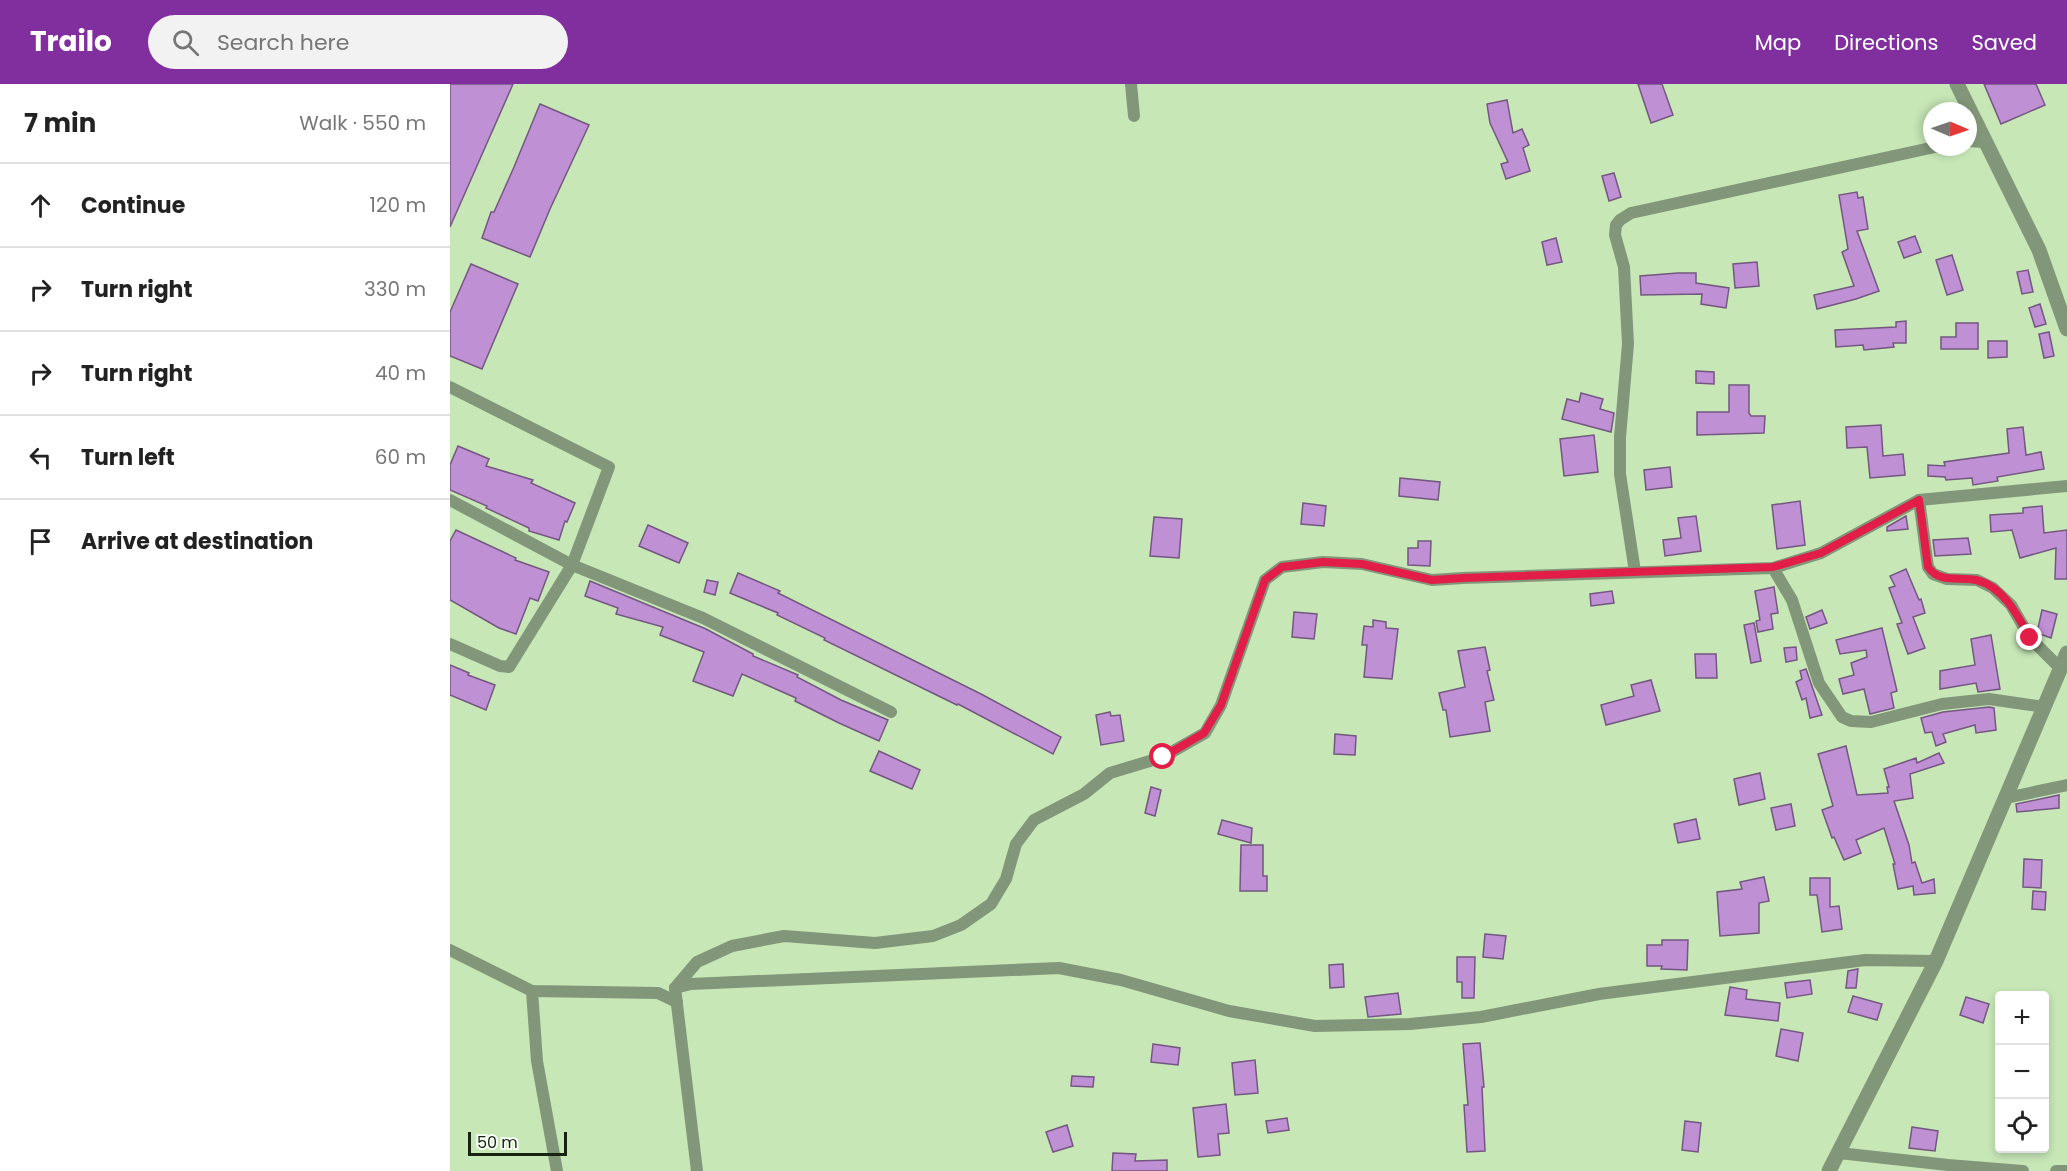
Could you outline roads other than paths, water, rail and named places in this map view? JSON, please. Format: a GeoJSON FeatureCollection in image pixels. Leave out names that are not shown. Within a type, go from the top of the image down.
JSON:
{"type":"FeatureCollection","features":[{"type":"Feature","properties":{"kind":"street"},"geometry":{"type":"LineString","coordinates":[[1131,84],[1134,116]]}},
{"type":"Feature","properties":{"kind":"street"},"geometry":{"type":"LineString","coordinates":[[1957,84],[2039,250],[2067,329]]}},
{"type":"Feature","properties":{"kind":"street"},"geometry":{"type":"LineString","coordinates":[[1977,142],[1984,142]]}},
{"type":"Feature","properties":{"kind":"street"},"geometry":{"type":"LineString","coordinates":[[1635,572],[1620,474],[1620,437],[1628,344],[1624,267],[1615,235],[1616,225],[1631,213],[1923,150]]}},
{"type":"Feature","properties":{"kind":"street"},"geometry":{"type":"LineString","coordinates":[[450,387],[609,467],[572,565],[509,667],[500,666],[450,644]]}},
{"type":"Feature","properties":{"kind":"street"},"geometry":{"type":"LineString","coordinates":[[697,1171],[675,988],[697,962],[732,946],[784,936],[875,943],[933,936],[961,925],[991,904],[1006,879],[1016,844],[1034,820],[1084,794],[1110,773],[1163,757],[1204,733],[1221,705],[1265,580],[1282,567],[1323,562],[1362,564],[1432,580],[1773,567],[1821,553],[1919,500],[2067,486]]}},
{"type":"Feature","properties":{"kind":"street"},"geometry":{"type":"LineString","coordinates":[[450,500],[572,565],[703,618],[891,712]]}},
{"type":"Feature","properties":{"kind":"street"},"geometry":{"type":"LineString","coordinates":[[1919,500],[1928,567],[1932,574],[1947,579],[1977,580],[1992,588],[2011,605],[2030,638],[2061,669]]}},
{"type":"Feature","properties":{"kind":"street"},"geometry":{"type":"LineString","coordinates":[[1773,567],[1792,600],[1819,683],[1842,717],[1851,721],[1871,723],[1942,704],[1989,699],[2044,706]]}},
{"type":"Feature","properties":{"kind":"street"},"geometry":{"type":"LineString","coordinates":[[1829,1171],[1936,961],[2067,652]]}},
{"type":"Feature","properties":{"kind":"street"},"geometry":{"type":"LineString","coordinates":[[2006,798],[2067,785]]}},
{"type":"Feature","properties":{"kind":"street"},"geometry":{"type":"LineString","coordinates":[[450,950],[532,991],[658,993],[677,1002]]}},
{"type":"Feature","properties":{"kind":"street"},"geometry":{"type":"LineString","coordinates":[[675,988],[691,984],[1059,968],[1121,980],[1229,1011],[1315,1026],[1410,1024],[1481,1017],[1599,994],[1865,960],[1936,961]]}},
{"type":"Feature","properties":{"kind":"street"},"geometry":{"type":"LineString","coordinates":[[532,991],[537,1061],[557,1171]]}},
{"type":"Feature","properties":{"kind":"street"},"geometry":{"type":"LineString","coordinates":[[1839,1153],[2023,1171]]}},
{"type":"Feature","properties":{"kind":"street"},"geometry":{"type":"LineString","coordinates":[[2056,1171],[2067,1171]]}}]}
